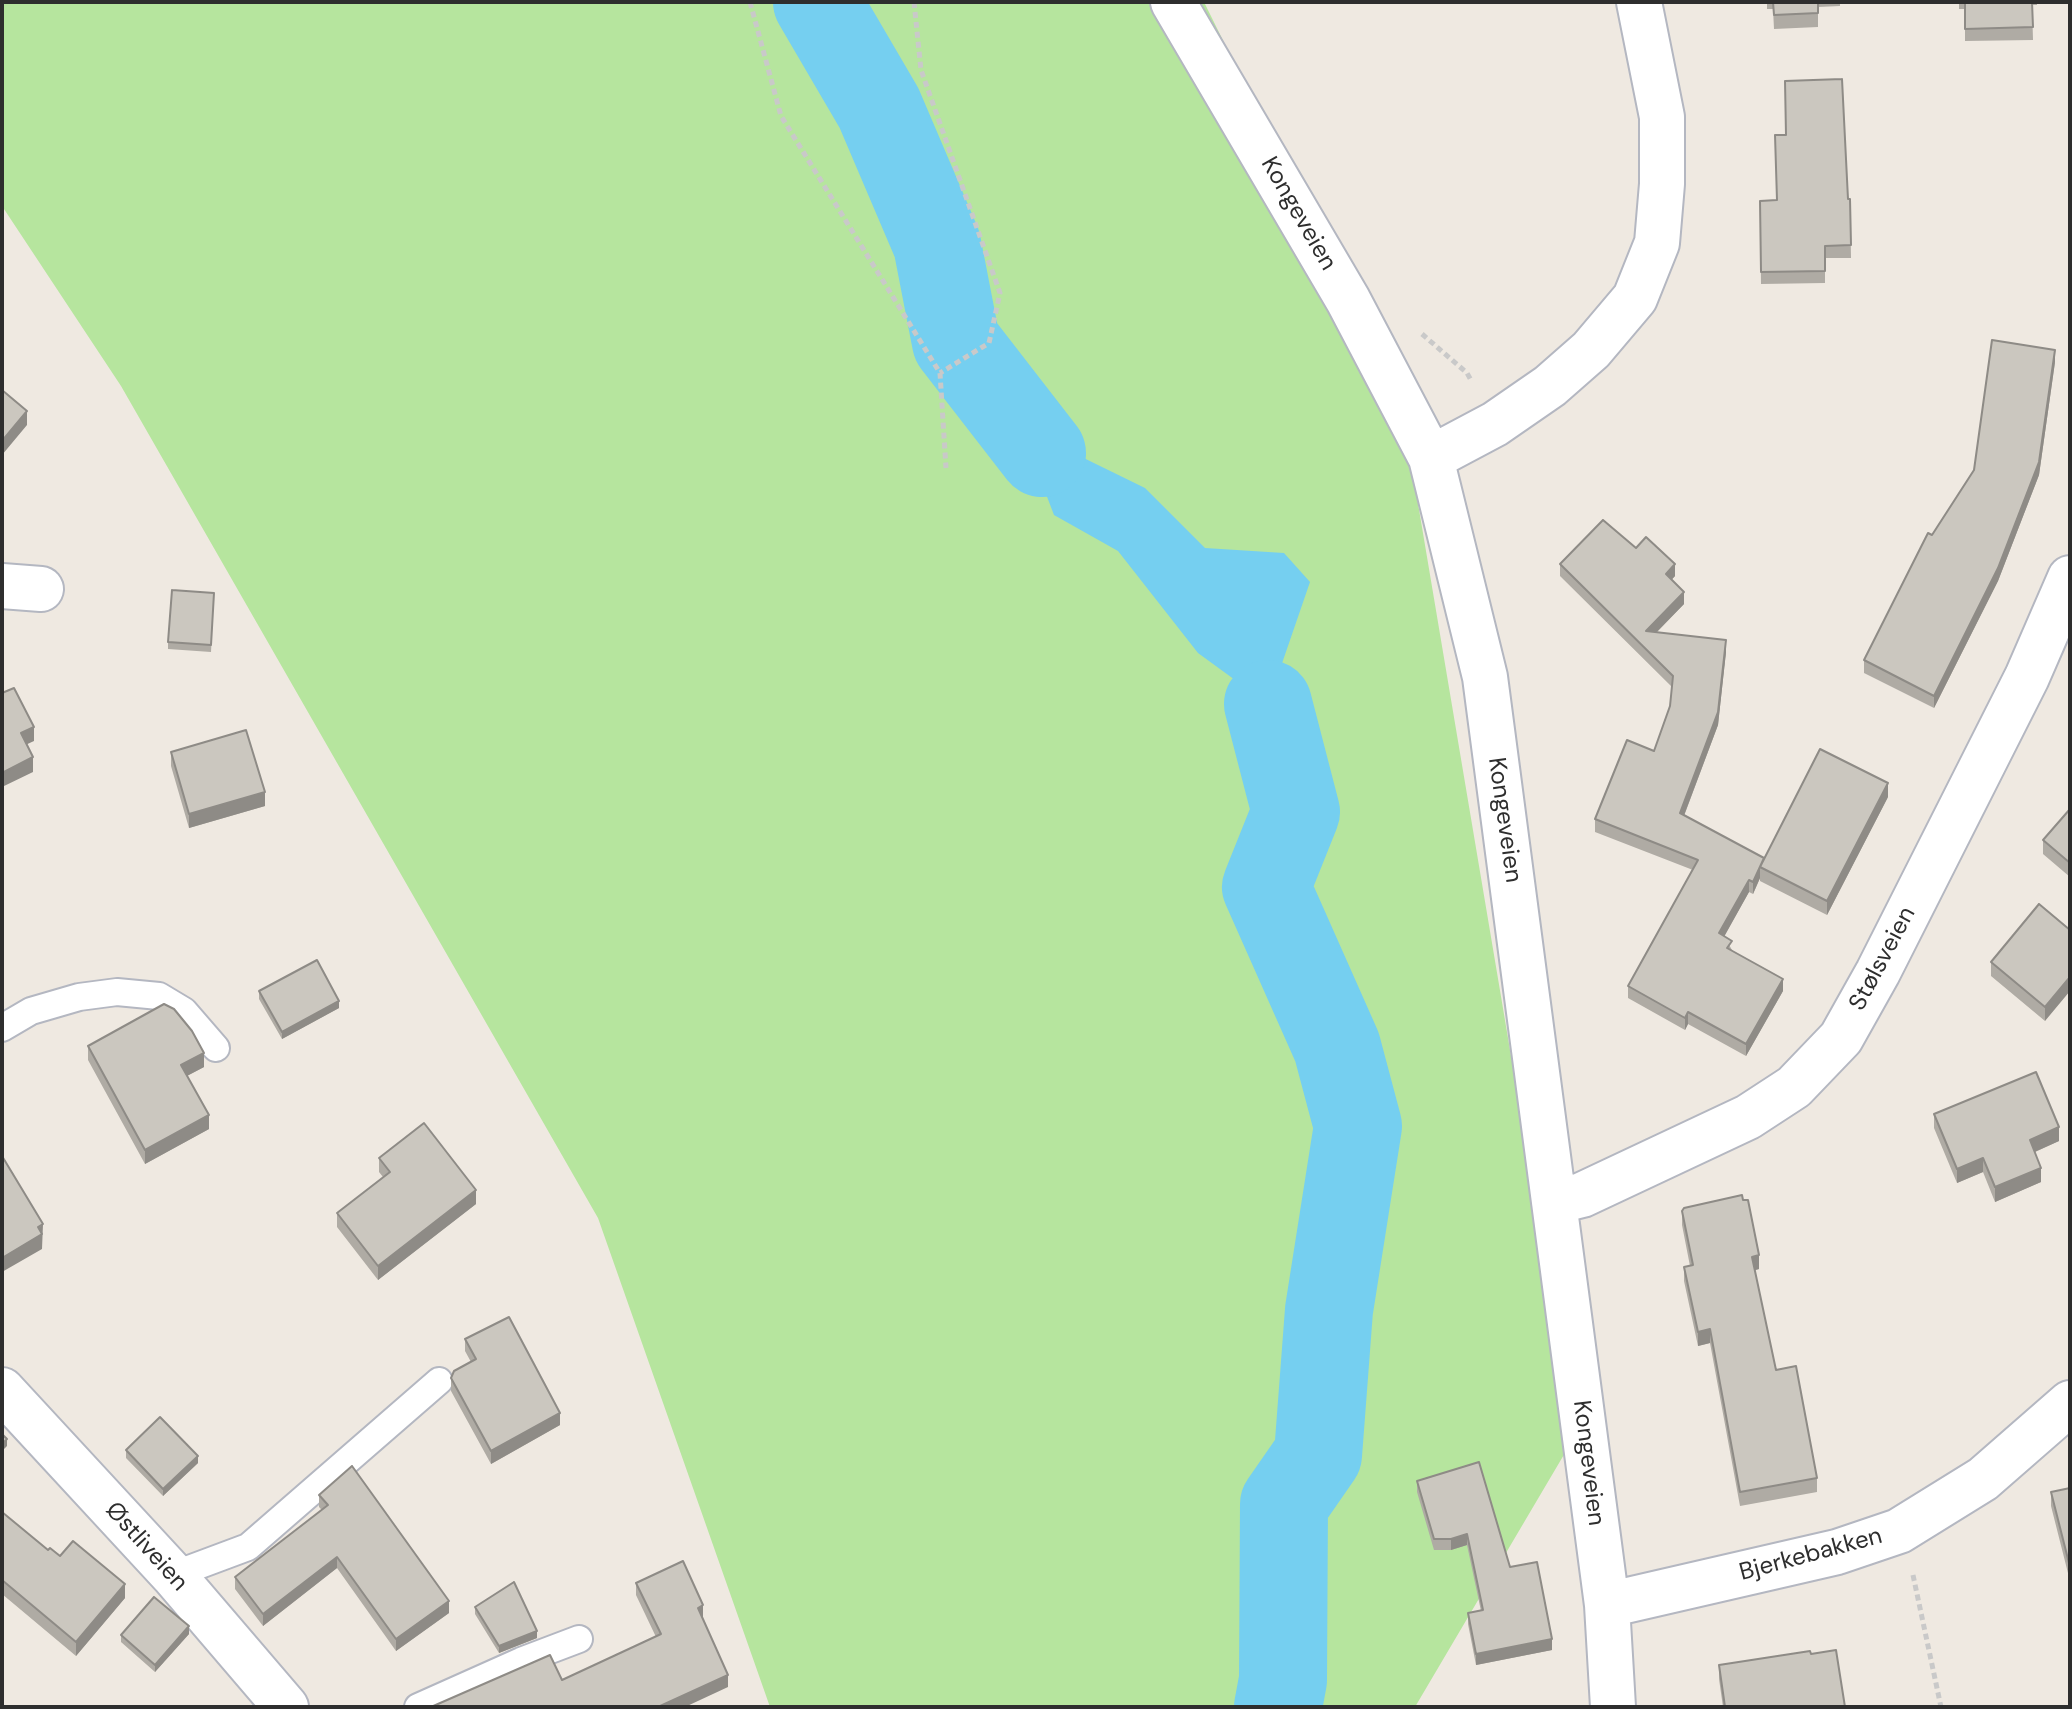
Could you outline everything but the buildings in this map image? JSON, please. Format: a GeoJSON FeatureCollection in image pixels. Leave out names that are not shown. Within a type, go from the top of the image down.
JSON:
{"type":"FeatureCollection","features":[{"type":"Feature","properties":{"kind":"street","name":"Kongeveien"},"geometry":{"type":"LineString","coordinates":[[1173,2],[1348,300],[1431,458],[1485,677],[1607,1605],[1613,1707]]}},
{"type":"Feature","properties":{"kind":"street"},"geometry":{"type":"LineString","coordinates":[[1431,458],[1495,424],[1550,386],[1591,350],[1635,298],[1657,243],[1662,184],[1662,117],[1639,2]]}},
{"type":"Feature","properties":{"kind":"street","name":"Stølsveien"},"geometry":{"type":"LineString","coordinates":[[1554,1202],[1582,1195],[1748,1117],[1794,1087],[1841,1038],[1878,972],[2027,677],[2070,578]]}},
{"type":"Feature","properties":{"kind":"street","name":"Østliveien"},"geometry":{"type":"LineString","coordinates":[[2,1390],[173,1575],[286,1707]]}},
{"type":"Feature","properties":{"kind":"street","name":"Bjerkebakken"},"geometry":{"type":"LineString","coordinates":[[1607,1605],[1837,1552],[1899,1531],[1983,1479],[2070,1403]]}},
{"type":"Feature","properties":{"kind":"lane"},"geometry":{"type":"LineString","coordinates":[[2,1028],[31,1011],[79,997],[117,992],[159,996],[184,1011],[216,1048]]}},
{"type":"Feature","properties":{"kind":"lane"},"geometry":{"type":"LineString","coordinates":[[173,1575],[248,1547],[439,1381]]}},
{"type":"Feature","properties":{"kind":"lane"},"geometry":{"type":"LineString","coordinates":[[418,1707],[579,1639]]}},
{"type":"Feature","properties":{"kind":"path"},"geometry":{"type":"LineString","coordinates":[[750,2],[781,116],[940,373],[946,468]]}},
{"type":"Feature","properties":{"kind":"path"},"geometry":{"type":"LineString","coordinates":[[914,2],[921,70],[1000,293],[989,343],[940,373]]}},
{"type":"Feature","properties":{"kind":"path"},"geometry":{"type":"LineString","coordinates":[[1899,1531],[1918,1594],[1941,1707]]}},
{"type":"Feature","properties":{"kind":"green space"},"geometry":{"type":"Polygon","coordinates":[[[2,2],[1204,2],[1298,192],[1399,347],[1410,456],[1575,1436],[1415,1707],[770,1707],[598,1218],[121,386],[2,206],[2,2]]]}},
{"type":"Feature","properties":{"kind":"water"},"geometry":{"type":"Polygon","coordinates":[[[1053,443],[1145,488],[1205,548],[1284,553],[1310,582],[1268,704],[1198,653],[1118,551],[1054,515],[1033,460],[1053,443]]]}},
{"type":"Feature","properties":{"kind":"waterway"},"geometry":{"type":"LineString","coordinates":[[817,2],[879,108],[937,244],[956,342],[1042,453]]}},
{"type":"Feature","properties":{"kind":"waterway"},"geometry":{"type":"LineString","coordinates":[[1268,704],[1296,812],[1266,887],[1337,1047],[1358,1126],[1329,1310],[1318,1455],[1284,1504],[1283,1680],[1278,1707]]}}]}
